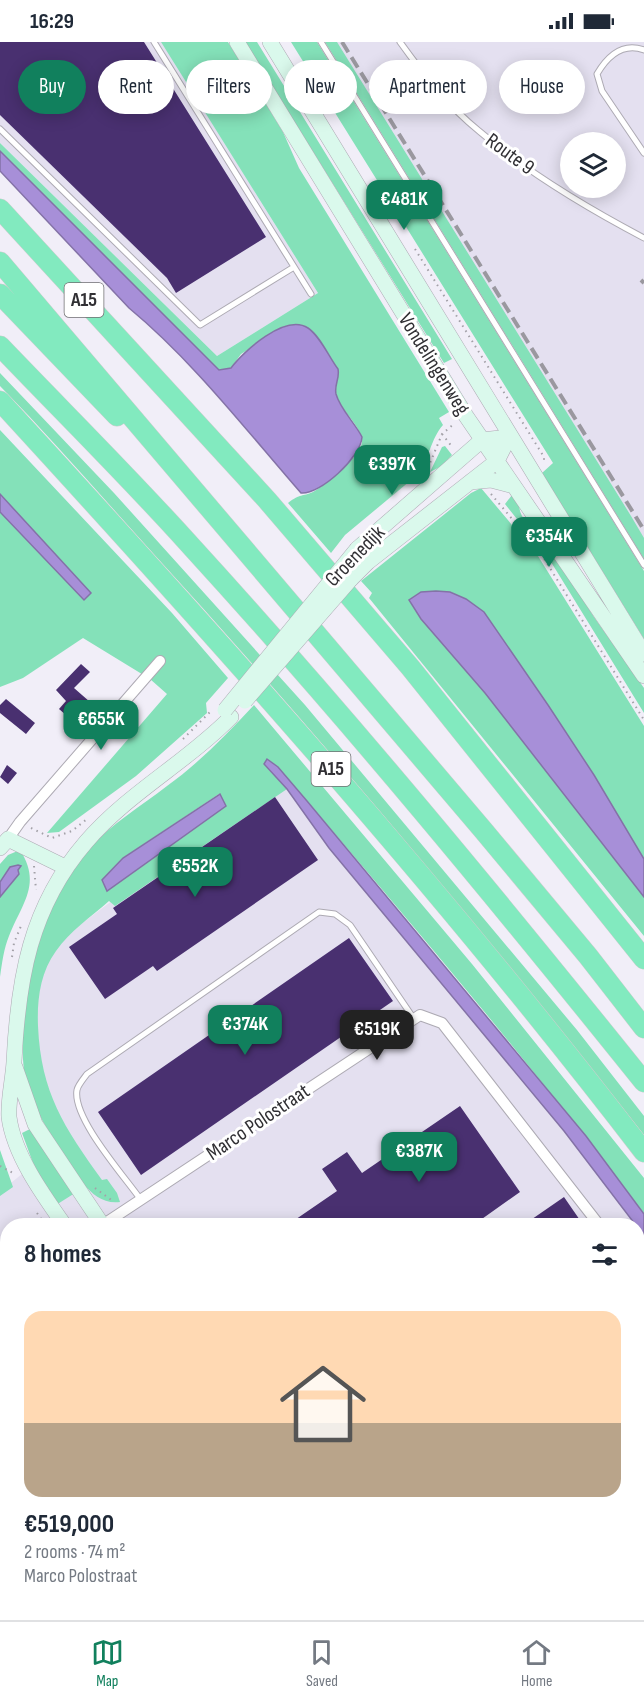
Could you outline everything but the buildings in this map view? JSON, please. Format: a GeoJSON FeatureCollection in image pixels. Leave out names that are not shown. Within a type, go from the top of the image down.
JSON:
{"type":"FeatureCollection","features":[{"type":"Feature","properties":{"kind":"highway","name":"A15"},"geometry":{"type":"LineString","coordinates":[[0,209],[267,500],[410,667],[644,959]]}},
{"type":"Feature","properties":{"kind":"highway","name":"A15"},"geometry":{"type":"LineString","coordinates":[[0,262],[566,929],[644,1028]]}},
{"type":"Feature","properties":{"kind":"highway","name":"A15"},"geometry":{"type":"LineString","coordinates":[[0,294],[250,555]]}},
{"type":"Feature","properties":{"kind":"highway","name":"A15"},"geometry":{"type":"LineString","coordinates":[[0,346],[190,544],[313,684],[510,916],[644,1082]]}},
{"type":"Feature","properties":{"kind":"highway","name":"A15"},"geometry":{"type":"LineString","coordinates":[[0,401],[212,633],[345,784],[493,962],[644,1152]]}},
{"type":"Feature","properties":{"kind":"main road","name":"Vondelingenweg"},"geometry":{"type":"LineString","coordinates":[[237,42],[482,440],[644,676]]}},
{"type":"Feature","properties":{"kind":"main road","name":"Vondelingenweg"},"geometry":{"type":"LineString","coordinates":[[270,42],[509,437],[644,654]]}},
{"type":"Feature","properties":{"kind":"main road"},"geometry":{"type":"LineString","coordinates":[[482,440],[509,437]]}},
{"type":"Feature","properties":{"kind":"main road","name":"Groenedijk"},"geometry":{"type":"LineString","coordinates":[[60,1218],[32,1175],[15,1140],[9,1116],[19,990],[29,947],[45,906],[65,867],[88,839],[128,802],[197,746],[368,562],[497,461],[509,437]]}},
{"type":"Feature","properties":{"kind":"main road","name":"Groenedijk"},"geometry":{"type":"LineString","coordinates":[[228,713],[357,549],[482,440]]}},
{"type":"Feature","properties":{"kind":"main road"},"geometry":{"type":"LineString","coordinates":[[470,482],[491,480],[514,486]]}},
{"type":"Feature","properties":{"kind":"main road"},"geometry":{"type":"LineString","coordinates":[[4,843],[65,867]]}},
{"type":"Feature","properties":{"kind":"main road"},"geometry":{"type":"LineString","coordinates":[[14,1065],[35,1125],[97,1218]]}},
{"type":"Feature","properties":{"kind":"street"},"geometry":{"type":"LineString","coordinates":[[4,843],[160,661]]}},
{"type":"Feature","properties":{"kind":"street"},"geometry":{"type":"LineString","coordinates":[[414,1019],[420,1015],[442,1023],[594,1218]]}},
{"type":"Feature","properties":{"kind":"street","name":"Marco Polostraat"},"geometry":{"type":"LineString","coordinates":[[113,1218],[414,1019]]}},
{"type":"Feature","properties":{"kind":"lane"},"geometry":{"type":"LineString","coordinates":[[154,42],[311,294]]}},
{"type":"Feature","properties":{"kind":"lane"},"geometry":{"type":"LineString","coordinates":[[321,42],[644,565]]}},
{"type":"Feature","properties":{"kind":"lane","name":"Route 9"},"geometry":{"type":"LineString","coordinates":[[400,42],[424,76],[478,131],[556,187],[644,238]]}},
{"type":"Feature","properties":{"kind":"lane"},"geometry":{"type":"LineString","coordinates":[[644,50],[638,47],[617,49],[597,74],[602,91],[644,153]]}},
{"type":"Feature","properties":{"kind":"lane"},"geometry":{"type":"LineString","coordinates":[[0,129],[200,325],[294,267]]}},
{"type":"Feature","properties":{"kind":"lane"},"geometry":{"type":"LineString","coordinates":[[634,138],[644,143]]}},
{"type":"Feature","properties":{"kind":"lane"},"geometry":{"type":"LineString","coordinates":[[141,1200],[87,1124],[80,1109],[77,1090],[87,1074],[319,912],[335,914],[350,925],[414,1019]]}},
{"type":"Feature","properties":{"kind":"path"},"geometry":{"type":"LineString","coordinates":[[423,475],[442,434]]}},
{"type":"Feature","properties":{"kind":"path"},"geometry":{"type":"LineString","coordinates":[[498,502],[540,552],[644,720]]}},
{"type":"Feature","properties":{"kind":"path"},"geometry":{"type":"LineString","coordinates":[[20,822],[46,837]]}},
{"type":"Feature","properties":{"kind":"path"},"geometry":{"type":"LineString","coordinates":[[0,1166],[16,1173]]}},
{"type":"Feature","properties":{"kind":"shaded area"},"geometry":{"type":"Polygon","coordinates":[[[0,42],[161,42],[172,60],[98,60],[98,114],[174,114],[174,63],[186,82],[186,114],[206,114],[318,293],[217,356],[0,143],[0,42]]]}},
{"type":"Feature","properties":{"kind":"shaded area"},"geometry":{"type":"Polygon","coordinates":[[[327,42],[644,42],[644,555],[371,114],[487,114],[487,60],[369,60],[369,110],[357,91],[357,60],[338,60],[327,42]]]}},
{"type":"Feature","properties":{"kind":"shaded area"},"geometry":{"type":"Polygon","coordinates":[[[0,151],[219,370],[231,368],[255,344],[277,330],[299,325],[308,328],[320,341],[338,369],[336,394],[362,437],[355,454],[347,464],[318,488],[301,493],[197,373],[129,308],[0,171],[0,151]]]}},
{"type":"Feature","properties":{"kind":"shaded area"},"geometry":{"type":"Polygon","coordinates":[[[0,494],[91,593],[84,600],[0,512],[0,494]]]}},
{"type":"Feature","properties":{"kind":"shaded area"},"geometry":{"type":"Polygon","coordinates":[[[421,592],[450,592],[466,599],[484,612],[548,705],[594,775],[644,859],[644,897],[485,693],[421,619],[409,600],[421,592]]]}},
{"type":"Feature","properties":{"kind":"shaded area"},"geometry":{"type":"Polygon","coordinates":[[[267,759],[278,767],[307,801],[586,1136],[644,1214],[644,1218],[630,1218],[564,1131],[329,848],[287,789],[264,764],[267,759]]]}},
{"type":"Feature","properties":{"kind":"shaded area"},"geometry":{"type":"Polygon","coordinates":[[[280,775],[638,1218],[0,1218],[0,1192],[67,1137],[41,1087],[33,996],[51,955],[65,936],[280,775]]]}},
{"type":"Feature","properties":{"kind":"shaded area"},"geometry":{"type":"Polygon","coordinates":[[[220,794],[226,806],[107,891],[102,880],[123,858],[220,794]]]}},
{"type":"Feature","properties":{"kind":"shaded area"},"geometry":{"type":"Polygon","coordinates":[[[21,866],[18,870],[19,874],[0,897],[0,882],[10,867],[21,866]]]}},
{"type":"Feature","properties":{"kind":"green space"},"geometry":{"type":"Polygon","coordinates":[[[161,42],[228,42],[239,60],[186,60],[186,82],[161,42]]]}},
{"type":"Feature","properties":{"kind":"green space"},"geometry":{"type":"Polygon","coordinates":[[[245,42],[257,42],[268,60],[256,60],[245,42]]]}},
{"type":"Feature","properties":{"kind":"green space"},"geometry":{"type":"Polygon","coordinates":[[[291,42],[317,42],[328,60],[302,60],[291,42]]]}},
{"type":"Feature","properties":{"kind":"green space"},"geometry":{"type":"Polygon","coordinates":[[[325,42],[337,42],[348,60],[336,60],[325,42]]]}},
{"type":"Feature","properties":{"kind":"green space"},"geometry":{"type":"Polygon","coordinates":[[[272,66],[284,86],[284,105],[272,86],[272,66]]]}},
{"type":"Feature","properties":{"kind":"green space"},"geometry":{"type":"Polygon","coordinates":[[[357,74],[369,94],[369,113],[357,94],[357,74]]]}},
{"type":"Feature","properties":{"kind":"green space"},"geometry":{"type":"Polygon","coordinates":[[[357,107],[644,571],[644,639],[542,473],[553,463],[336,114],[357,114],[357,107]]]}},
{"type":"Feature","properties":{"kind":"green space"},"geometry":{"type":"Polygon","coordinates":[[[206,114],[272,114],[299,168],[449,412],[439,418],[443,425],[416,476],[345,535],[331,553],[288,503],[299,496],[313,492],[326,483],[342,470],[360,448],[361,434],[337,398],[335,391],[337,383],[286,326],[241,354],[231,368],[219,370],[0,151],[0,143],[217,356],[318,293],[206,114]]]}},
{"type":"Feature","properties":{"kind":"green space"},"geometry":{"type":"Polygon","coordinates":[[[290,114],[301,114],[452,359],[444,363],[290,114]]]}},
{"type":"Feature","properties":{"kind":"green space"},"geometry":{"type":"Polygon","coordinates":[[[369,114],[382,114],[631,516],[644,538],[644,559],[369,114]]]}},
{"type":"Feature","properties":{"kind":"green space"},"geometry":{"type":"Polygon","coordinates":[[[0,373],[114,493],[305,705],[577,1030],[644,1116],[644,1135],[464,912],[341,766],[215,622],[0,386],[0,373]]]}},
{"type":"Feature","properties":{"kind":"green space"},"geometry":{"type":"Polygon","coordinates":[[[0,430],[172,613],[228,678],[206,703],[207,713],[136,776],[59,832],[47,833],[167,694],[150,679],[83,638],[23,678],[0,687],[0,512],[84,599],[91,593],[0,494],[0,430]]]}},
{"type":"Feature","properties":{"kind":"green space"},"geometry":{"type":"Polygon","coordinates":[[[445,446],[452,455],[442,466],[430,472],[442,447],[445,446]]]}},
{"type":"Feature","properties":{"kind":"green space"},"geometry":{"type":"Polygon","coordinates":[[[481,488],[538,556],[644,726],[644,859],[594,775],[484,612],[421,592],[409,600],[421,619],[485,693],[644,897],[644,936],[369,598],[372,593],[361,581],[471,493],[481,488]]]}},
{"type":"Feature","properties":{"kind":"green space"},"geometry":{"type":"Polygon","coordinates":[[[512,495],[519,501],[524,519],[530,526],[539,530],[594,617],[644,688],[644,713],[551,562],[505,504],[512,495]]]}},
{"type":"Feature","properties":{"kind":"green space"},"geometry":{"type":"Polygon","coordinates":[[[254,705],[472,964],[644,1178],[644,1214],[556,1100],[464,988],[278,767],[267,759],[264,764],[287,789],[115,906],[109,901],[68,937],[46,968],[39,997],[38,1026],[40,1050],[50,1090],[76,1143],[102,1180],[107,1179],[117,1193],[120,1202],[109,1202],[100,1198],[84,1185],[43,1121],[33,1101],[24,1070],[24,1015],[36,953],[46,922],[58,894],[89,848],[117,823],[190,768],[254,705]],[[219,794],[123,858],[102,880],[111,888],[226,806],[219,794]]]}},
{"type":"Feature","properties":{"kind":"green space"},"geometry":{"type":"Polygon","coordinates":[[[20,850],[26,862],[30,883],[28,893],[7,941],[0,977],[0,897],[10,886],[16,867],[10,867],[0,882],[0,864],[8,855],[20,850]]]}},
{"type":"Feature","properties":{"kind":"green space"},"geometry":{"type":"Polygon","coordinates":[[[30,1129],[75,1193],[56,1205],[33,1163],[22,1133],[30,1129]]]}},
{"type":"Feature","properties":{"kind":"green space"},"geometry":{"type":"Polygon","coordinates":[[[0,1150],[13,1187],[0,1196],[0,1150]]]}},
{"type":"Feature","properties":{"kind":"railway"},"geometry":{"type":"LineString","coordinates":[[342,42],[644,530]]}},
{"type":"Feature","properties":{"kind":"railway"},"geometry":{"type":"LineString","coordinates":[[641,280],[644,283]]}}]}
